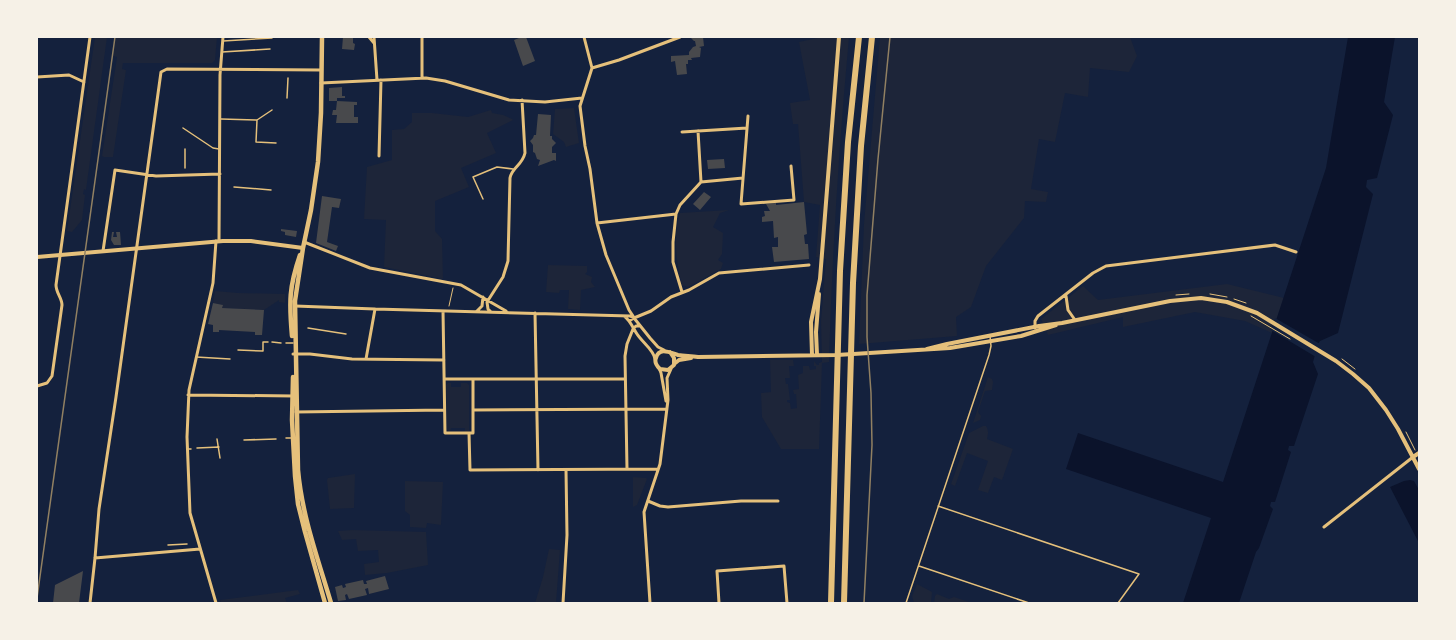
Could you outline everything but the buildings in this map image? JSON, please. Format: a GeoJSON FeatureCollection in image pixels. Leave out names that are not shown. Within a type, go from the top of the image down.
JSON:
{"type":"FeatureCollection","features":[{"type":"Feature","properties":{"kind":"highway"},"geometry":{"type":"LineString","coordinates":[[830,603],[837,349],[844,192],[859,37]]}},
{"type":"Feature","properties":{"kind":"highway"},"geometry":{"type":"LineString","coordinates":[[844,603],[850,348],[859,182],[872,37]]}},
{"type":"Feature","properties":{"kind":"main road"},"geometry":{"type":"LineString","coordinates":[[322,37],[318,162],[296,291],[294,396],[298,470],[302,502],[331,603]]}},
{"type":"Feature","properties":{"kind":"main road"},"geometry":{"type":"LineString","coordinates":[[294,354],[290,300],[294,274],[304,245]]}},
{"type":"Feature","properties":{"kind":"main road"},"geometry":{"type":"LineString","coordinates":[[296,438],[295,476],[300,514],[325,603]]}},
{"type":"Feature","properties":{"kind":"street"},"geometry":{"type":"LineString","coordinates":[[37,386],[47,383],[52,376],[62,305],[56,289],[90,37]]}},
{"type":"Feature","properties":{"kind":"street"},"geometry":{"type":"LineString","coordinates":[[369,37],[374,43]]}},
{"type":"Feature","properties":{"kind":"street"},"geometry":{"type":"LineString","coordinates":[[374,37],[379,80],[380,156]]}},
{"type":"Feature","properties":{"kind":"street"},"geometry":{"type":"LineString","coordinates":[[422,37],[422,78]]}},
{"type":"Feature","properties":{"kind":"street"},"geometry":{"type":"LineString","coordinates":[[584,37],[592,68],[580,106],[585,146],[602,246],[629,310],[640,326],[658,347],[680,355],[698,357],[830,355],[901,352],[956,348],[1036,332],[1062,323]]}},
{"type":"Feature","properties":{"kind":"street"},"geometry":{"type":"LineString","coordinates":[[592,68],[644,52],[680,37]]}},
{"type":"Feature","properties":{"kind":"street"},"geometry":{"type":"LineString","coordinates":[[815,355],[819,285],[839,37]]}},
{"type":"Feature","properties":{"kind":"street"},"geometry":{"type":"LineString","coordinates":[[216,603],[190,509],[188,395],[213,283],[218,241],[222,186],[220,174],[220,119],[223,39]]}},
{"type":"Feature","properties":{"kind":"street"},"geometry":{"type":"LineString","coordinates":[[90,603],[99,509],[161,72],[167,69],[288,72],[321,70]]}},
{"type":"Feature","properties":{"kind":"street"},"geometry":{"type":"LineString","coordinates":[[37,77],[69,75],[84,82]]}},
{"type":"Feature","properties":{"kind":"street"},"geometry":{"type":"LineString","coordinates":[[321,83],[422,78],[445,81],[500,98],[551,101],[582,98]]}},
{"type":"Feature","properties":{"kind":"street"},"geometry":{"type":"LineString","coordinates":[[492,312],[488,309],[488,301],[503,277],[508,264],[511,173],[522,161],[525,153],[522,100]]}},
{"type":"Feature","properties":{"kind":"street"},"geometry":{"type":"LineString","coordinates":[[748,116],[741,204],[794,200],[791,166]]}},
{"type":"Feature","properties":{"kind":"street"},"geometry":{"type":"LineString","coordinates":[[682,132],[748,128]]}},
{"type":"Feature","properties":{"kind":"street"},"geometry":{"type":"LineString","coordinates":[[698,131],[701,182]]}},
{"type":"Feature","properties":{"kind":"street"},"geometry":{"type":"LineString","coordinates":[[103,251],[115,170],[146,175],[185,173],[220,174]]}},
{"type":"Feature","properties":{"kind":"street"},"geometry":{"type":"LineString","coordinates":[[682,292],[673,262],[673,242],[676,214],[680,205],[701,182],[743,178]]}},
{"type":"Feature","properties":{"kind":"street"},"geometry":{"type":"LineString","coordinates":[[598,224],[676,214]]}},
{"type":"Feature","properties":{"kind":"street"},"geometry":{"type":"LineString","coordinates":[[37,257],[218,241],[251,241],[304,245],[370,268],[454,283],[465,287],[501,309],[516,313]]}},
{"type":"Feature","properties":{"kind":"street"},"geometry":{"type":"LineString","coordinates":[[1036,332],[1035,321],[1038,316],[1066,296],[1075,286],[1097,270],[1106,266],[1275,245],[1296,252]]}},
{"type":"Feature","properties":{"kind":"street"},"geometry":{"type":"LineString","coordinates":[[629,321],[651,311],[668,299],[719,273],[808,265]]}},
{"type":"Feature","properties":{"kind":"street"},"geometry":{"type":"LineString","coordinates":[[1066,296],[1068,310],[1075,320]]}},
{"type":"Feature","properties":{"kind":"street"},"geometry":{"type":"LineString","coordinates":[[473,312],[482,308],[483,297]]}},
{"type":"Feature","properties":{"kind":"street"},"geometry":{"type":"LineString","coordinates":[[927,349],[1187,298],[1201,298],[1221,301],[1251,310],[1345,367],[1361,380],[1376,396],[1395,424],[1419,468]]}},
{"type":"Feature","properties":{"kind":"street"},"geometry":{"type":"LineString","coordinates":[[290,300],[295,306],[630,316],[634,318]]}},
{"type":"Feature","properties":{"kind":"street"},"geometry":{"type":"LineString","coordinates":[[366,359],[375,309]]}},
{"type":"Feature","properties":{"kind":"street"},"geometry":{"type":"LineString","coordinates":[[443,311],[445,433],[473,433],[472,379]]}},
{"type":"Feature","properties":{"kind":"street"},"geometry":{"type":"LineString","coordinates":[[535,313],[538,470]]}},
{"type":"Feature","properties":{"kind":"street"},"geometry":{"type":"LineString","coordinates":[[624,316],[654,354],[665,391],[667,409]]}},
{"type":"Feature","properties":{"kind":"street"},"geometry":{"type":"LineString","coordinates":[[627,469],[625,379],[626,350],[633,329],[636,326],[640,326]]}},
{"type":"Feature","properties":{"kind":"street"},"geometry":{"type":"LineString","coordinates":[[655,360],[659,353],[667,351]]}},
{"type":"Feature","properties":{"kind":"street"},"geometry":{"type":"LineString","coordinates":[[650,603],[644,512],[658,469],[667,409],[668,378],[674,358],[667,351]]}},
{"type":"Feature","properties":{"kind":"street"},"geometry":{"type":"LineString","coordinates":[[294,354],[310,354],[339,358],[444,360]]}},
{"type":"Feature","properties":{"kind":"street"},"geometry":{"type":"LineString","coordinates":[[659,368],[665,370],[679,360],[698,357]]}},
{"type":"Feature","properties":{"kind":"street"},"geometry":{"type":"LineString","coordinates":[[444,379],[625,379]]}},
{"type":"Feature","properties":{"kind":"street"},"geometry":{"type":"LineString","coordinates":[[188,395],[294,396]]}},
{"type":"Feature","properties":{"kind":"street"},"geometry":{"type":"LineString","coordinates":[[473,410],[667,409]]}},
{"type":"Feature","properties":{"kind":"street"},"geometry":{"type":"LineString","coordinates":[[295,412],[444,410]]}},
{"type":"Feature","properties":{"kind":"street"},"geometry":{"type":"LineString","coordinates":[[469,433],[470,470],[658,469]]}},
{"type":"Feature","properties":{"kind":"street"},"geometry":{"type":"LineString","coordinates":[[1324,527],[1419,453]]}},
{"type":"Feature","properties":{"kind":"street"},"geometry":{"type":"LineString","coordinates":[[563,603],[567,542],[566,470]]}},
{"type":"Feature","properties":{"kind":"street"},"geometry":{"type":"LineString","coordinates":[[648,501],[663,507],[778,501]]}},
{"type":"Feature","properties":{"kind":"street"},"geometry":{"type":"LineString","coordinates":[[95,558],[200,549]]}},
{"type":"Feature","properties":{"kind":"street"},"geometry":{"type":"LineString","coordinates":[[719,603],[717,571],[784,566],[787,603]]}},
{"type":"Feature","properties":{"kind":"lane"},"geometry":{"type":"LineString","coordinates":[[223,39],[272,38]]}},
{"type":"Feature","properties":{"kind":"lane"},"geometry":{"type":"LineString","coordinates":[[222,52],[270,49]]}},
{"type":"Feature","properties":{"kind":"lane"},"geometry":{"type":"LineString","coordinates":[[287,98],[288,78]]}},
{"type":"Feature","properties":{"kind":"lane"},"geometry":{"type":"LineString","coordinates":[[220,119],[257,120],[272,110]]}},
{"type":"Feature","properties":{"kind":"lane"},"geometry":{"type":"LineString","coordinates":[[257,120],[256,142],[276,143]]}},
{"type":"Feature","properties":{"kind":"lane"},"geometry":{"type":"LineString","coordinates":[[183,128],[213,148],[220,149]]}},
{"type":"Feature","properties":{"kind":"lane"},"geometry":{"type":"LineString","coordinates":[[184,149],[185,168]]}},
{"type":"Feature","properties":{"kind":"lane"},"geometry":{"type":"LineString","coordinates":[[483,199],[473,177],[497,167],[515,169]]}},
{"type":"Feature","properties":{"kind":"lane"},"geometry":{"type":"LineString","coordinates":[[234,187],[271,190]]}},
{"type":"Feature","properties":{"kind":"lane"},"geometry":{"type":"LineString","coordinates":[[295,325],[301,326]]}},
{"type":"Feature","properties":{"kind":"lane"},"geometry":{"type":"LineString","coordinates":[[308,328],[346,334]]}},
{"type":"Feature","properties":{"kind":"lane"},"geometry":{"type":"LineString","coordinates":[[906,603],[989,355],[991,341],[990,336]]}},
{"type":"Feature","properties":{"kind":"lane"},"geometry":{"type":"LineString","coordinates":[[238,350],[263,351],[263,342],[268,342]]}},
{"type":"Feature","properties":{"kind":"lane"},"geometry":{"type":"LineString","coordinates":[[272,342],[281,342]]}},
{"type":"Feature","properties":{"kind":"lane"},"geometry":{"type":"LineString","coordinates":[[286,343],[293,343]]}},
{"type":"Feature","properties":{"kind":"lane"},"geometry":{"type":"LineString","coordinates":[[196,357],[230,359]]}},
{"type":"Feature","properties":{"kind":"lane"},"geometry":{"type":"LineString","coordinates":[[286,438],[296,438]]}},
{"type":"Feature","properties":{"kind":"lane"},"geometry":{"type":"LineString","coordinates":[[217,439],[220,458]]}},
{"type":"Feature","properties":{"kind":"lane"},"geometry":{"type":"LineString","coordinates":[[244,440],[276,439]]}},
{"type":"Feature","properties":{"kind":"lane"},"geometry":{"type":"LineString","coordinates":[[197,448],[219,448]]}},
{"type":"Feature","properties":{"kind":"lane"},"geometry":{"type":"LineString","coordinates":[[938,506],[1139,574],[1118,603]]}},
{"type":"Feature","properties":{"kind":"lane"},"geometry":{"type":"LineString","coordinates":[[194,544],[199,543]]}},
{"type":"Feature","properties":{"kind":"lane"},"geometry":{"type":"LineString","coordinates":[[168,545],[187,544]]}},
{"type":"Feature","properties":{"kind":"lane"},"geometry":{"type":"LineString","coordinates":[[918,566],[1029,603]]}},
{"type":"Feature","properties":{"kind":"path"},"geometry":{"type":"LineString","coordinates":[[448,311],[454,283]]}},
{"type":"Feature","properties":{"kind":"shaded area"},"geometry":{"type":"Polygon","coordinates":[[[95,37],[107,37],[86,190],[84,189],[83,194],[85,195],[82,220],[72,232],[67,231],[95,37]]]}},
{"type":"Feature","properties":{"kind":"shaded area"},"geometry":{"type":"Polygon","coordinates":[[[116,37],[217,37],[215,60],[212,63],[123,63],[122,69],[126,70],[113,157],[104,157],[102,156],[117,57],[113,56],[116,37]]]}},
{"type":"Feature","properties":{"kind":"shaded area"},"geometry":{"type":"Polygon","coordinates":[[[822,37],[849,37],[836,200],[829,362],[822,363],[819,449],[781,449],[762,417],[761,393],[771,392],[770,360],[793,360],[794,366],[789,366],[790,378],[785,378],[786,384],[788,384],[790,400],[787,400],[787,402],[790,403],[791,409],[797,408],[796,394],[794,394],[793,390],[799,389],[798,375],[803,373],[803,366],[809,366],[810,370],[816,369],[816,366],[814,366],[814,361],[817,365],[822,362],[821,321],[826,259],[816,257],[820,205],[804,202],[798,124],[793,124],[790,103],[810,100],[799,42],[822,37]]]}},
{"type":"Feature","properties":{"kind":"shaded area"},"geometry":{"type":"Polygon","coordinates":[[[880,37],[1130,37],[1137,56],[1129,72],[1090,68],[1088,97],[1065,93],[1055,142],[1039,139],[1031,189],[1048,192],[1046,202],[1025,201],[1024,218],[986,266],[971,307],[956,317],[957,336],[859,344],[864,224],[880,37]]]}},
{"type":"Feature","properties":{"kind":"shaded area"},"geometry":{"type":"Polygon","coordinates":[[[1348,37],[1395,37],[1384,102],[1393,115],[1377,178],[1367,180],[1366,187],[1373,194],[1338,333],[1320,341],[1318,344],[1313,362],[1318,374],[1294,446],[1289,446],[1288,450],[1291,452],[1275,502],[1271,502],[1270,506],[1273,509],[1259,548],[1256,552],[1239,603],[1183,603],[1211,518],[1066,469],[1078,433],[1223,482],[1326,168],[1348,37]]]}},
{"type":"Feature","properties":{"kind":"shaded area"},"geometry":{"type":"Polygon","coordinates":[[[574,108],[579,143],[566,147],[564,142],[553,134],[555,109],[574,108]]]}},
{"type":"Feature","properties":{"kind":"shaded area"},"geometry":{"type":"Polygon","coordinates":[[[491,110],[492,113],[503,115],[513,120],[487,133],[496,153],[461,168],[469,187],[435,201],[435,231],[442,239],[443,279],[384,267],[386,220],[364,219],[367,167],[392,160],[392,130],[404,129],[412,122],[412,113],[432,113],[468,117],[491,110]]]}},
{"type":"Feature","properties":{"kind":"shaded area"},"geometry":{"type":"Polygon","coordinates":[[[729,210],[720,213],[713,227],[723,233],[722,254],[718,260],[723,263],[721,269],[688,287],[682,285],[676,249],[680,213],[729,210]]]}},
{"type":"Feature","properties":{"kind":"shaded area"},"geometry":{"type":"Polygon","coordinates":[[[548,265],[587,266],[587,272],[585,274],[592,277],[591,282],[595,287],[581,290],[580,310],[568,309],[569,290],[560,290],[559,293],[546,292],[548,265]]]}},
{"type":"Feature","properties":{"kind":"shaded area"},"geometry":{"type":"Polygon","coordinates":[[[1227,284],[1284,298],[1272,333],[1245,321],[1195,312],[1123,327],[1123,317],[1048,335],[1041,319],[1083,286],[1098,300],[1227,284]]]}},
{"type":"Feature","properties":{"kind":"shaded area"},"geometry":{"type":"Polygon","coordinates":[[[215,291],[285,294],[285,303],[279,302],[279,300],[264,310],[222,308],[222,305],[213,303],[215,291]]]}},
{"type":"Feature","properties":{"kind":"shaded area"},"geometry":{"type":"Polygon","coordinates":[[[988,377],[992,379],[993,382],[992,390],[985,391],[978,412],[981,416],[980,420],[973,423],[988,377]]]}},
{"type":"Feature","properties":{"kind":"shaded area"},"geometry":{"type":"Polygon","coordinates":[[[451,383],[451,387],[461,387],[461,383],[467,383],[469,385],[469,431],[467,432],[465,432],[465,428],[451,428],[450,432],[447,430],[446,385],[451,383]]]}},
{"type":"Feature","properties":{"kind":"shaded area"},"geometry":{"type":"Polygon","coordinates":[[[986,426],[988,429],[987,439],[1013,449],[1002,480],[994,477],[988,493],[978,490],[988,461],[967,453],[955,486],[951,484],[969,433],[986,426]]]}},
{"type":"Feature","properties":{"kind":"shaded area"},"geometry":{"type":"Polygon","coordinates":[[[355,474],[354,508],[330,509],[328,478],[355,474]]]}},
{"type":"Feature","properties":{"kind":"shaded area"},"geometry":{"type":"Polygon","coordinates":[[[633,477],[647,479],[637,505],[633,507],[633,477]]]}},
{"type":"Feature","properties":{"kind":"shaded area"},"geometry":{"type":"Polygon","coordinates":[[[1410,480],[1414,481],[1419,490],[1419,543],[1390,487],[1410,480]]]}},
{"type":"Feature","properties":{"kind":"shaded area"},"geometry":{"type":"Polygon","coordinates":[[[405,481],[443,482],[441,525],[427,523],[426,528],[410,527],[410,515],[405,511],[405,481]]]}},
{"type":"Feature","properties":{"kind":"shaded area"},"geometry":{"type":"Polygon","coordinates":[[[338,531],[426,532],[428,565],[387,573],[365,575],[364,564],[379,562],[378,550],[358,551],[356,539],[342,540],[338,531]]]}},
{"type":"Feature","properties":{"kind":"shaded area"},"geometry":{"type":"Polygon","coordinates":[[[549,549],[560,550],[556,603],[535,603],[543,577],[549,549]]]}},
{"type":"Feature","properties":{"kind":"shaded area"},"geometry":{"type":"Polygon","coordinates":[[[917,584],[932,592],[931,603],[914,603],[912,596],[917,584]]]}},
{"type":"Feature","properties":{"kind":"shaded area"},"geometry":{"type":"Polygon","coordinates":[[[298,590],[300,594],[285,598],[287,603],[221,603],[220,600],[298,590]]]}},
{"type":"Feature","properties":{"kind":"shaded area"},"geometry":{"type":"Polygon","coordinates":[[[937,594],[949,599],[954,597],[972,603],[934,603],[935,596],[937,594]]]}},
{"type":"Feature","properties":{"kind":"pier"},"geometry":{"type":"Polygon","coordinates":[[[1275,318],[1320,344],[1316,357],[1271,330],[1275,318]]]}},
{"type":"Feature","properties":{"kind":"railway"},"geometry":{"type":"LineString","coordinates":[[37,598],[115,37]]}},
{"type":"Feature","properties":{"kind":"railway"},"geometry":{"type":"LineString","coordinates":[[864,603],[872,445],[871,393],[867,337],[867,295],[890,37]]}}]}
